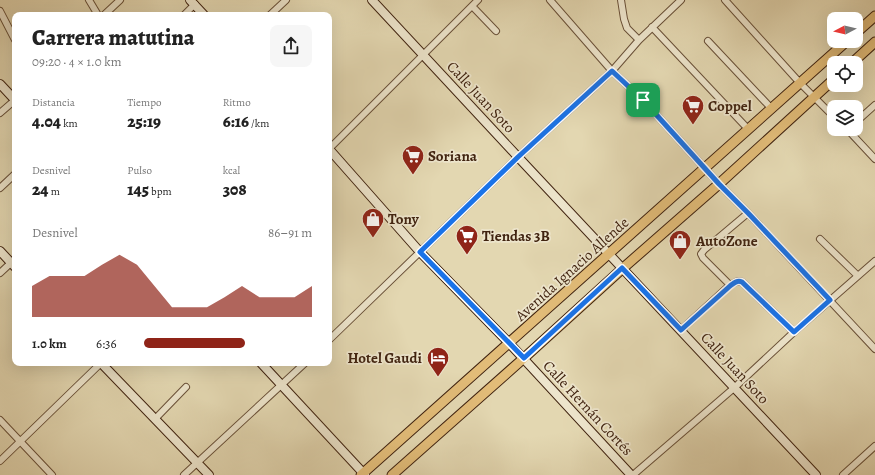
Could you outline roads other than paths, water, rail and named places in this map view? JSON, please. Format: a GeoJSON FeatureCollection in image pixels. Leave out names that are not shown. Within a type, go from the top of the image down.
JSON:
{"type":"FeatureCollection","features":[{"type":"Feature","properties":{"kind":"main road","name":"Calle Juan Soto"},"geometry":{"type":"LineString","coordinates":[[372,0],[816,475]]}},
{"type":"Feature","properties":{"kind":"main road"},"geometry":{"type":"LineString","coordinates":[[192,2],[201,12]]}},
{"type":"Feature","properties":{"kind":"main road"},"geometry":{"type":"LineString","coordinates":[[863,27],[875,16]]}},
{"type":"Feature","properties":{"kind":"main road"},"geometry":{"type":"LineString","coordinates":[[860,56],[875,42]]}},
{"type":"Feature","properties":{"kind":"main road","name":"Avenida Ignacio Allende"},"geometry":{"type":"LineString","coordinates":[[363,474],[839,48]]}},
{"type":"Feature","properties":{"kind":"main road"},"geometry":{"type":"LineString","coordinates":[[0,84],[12,97]]}},
{"type":"Feature","properties":{"kind":"main road"},"geometry":{"type":"LineString","coordinates":[[392,475],[524,358],[622,268],[719,184],[827,85]]}},
{"type":"Feature","properties":{"kind":"main road","name":"Calle Hernán Cortés"},"geometry":{"type":"LineString","coordinates":[[332,152],[420,252],[524,358],[632,475]]}},
{"type":"Feature","properties":{"kind":"main road"},"geometry":{"type":"LineString","coordinates":[[0,251],[12,261]]}},
{"type":"Feature","properties":{"kind":"main road"},"geometry":{"type":"LineString","coordinates":[[104,366],[209,475]]}},
{"type":"Feature","properties":{"kind":"main road"},"geometry":{"type":"LineString","coordinates":[[264,366],[363,474]]}},
{"type":"Feature","properties":{"kind":"street"},"geometry":{"type":"LineString","coordinates":[[89,0],[96,12]]}},
{"type":"Feature","properties":{"kind":"street"},"geometry":{"type":"LineString","coordinates":[[107,12],[120,0]]}},
{"type":"Feature","properties":{"kind":"street"},"geometry":{"type":"LineString","coordinates":[[273,12],[286,0]]}},
{"type":"Feature","properties":{"kind":"street"},"geometry":{"type":"LineString","coordinates":[[332,146],[478,0]]}},
{"type":"Feature","properties":{"kind":"street"},"geometry":{"type":"LineString","coordinates":[[550,0],[612,71],[643,100],[719,184],[875,349]]}},
{"type":"Feature","properties":{"kind":"street"},"geometry":{"type":"LineString","coordinates":[[621,0],[627,28],[639,40]]}},
{"type":"Feature","properties":{"kind":"street"},"geometry":{"type":"LineString","coordinates":[[332,337],[518,157],[612,71],[639,40],[681,0]]}},
{"type":"Feature","properties":{"kind":"street"},"geometry":{"type":"LineString","coordinates":[[725,0],[800,83],[827,110]]}},
{"type":"Feature","properties":{"kind":"street"},"geometry":{"type":"LineString","coordinates":[[186,12],[192,2]]}},
{"type":"Feature","properties":{"kind":"street"},"geometry":{"type":"LineString","coordinates":[[472,6],[496,31]]}},
{"type":"Feature","properties":{"kind":"street"},"geometry":{"type":"LineString","coordinates":[[0,11],[12,34]]}},
{"type":"Feature","properties":{"kind":"street"},"geometry":{"type":"LineString","coordinates":[[652,27],[748,129]]}},
{"type":"Feature","properties":{"kind":"street"},"geometry":{"type":"LineString","coordinates":[[708,41],[771,108]]}},
{"type":"Feature","properties":{"kind":"street"},"geometry":{"type":"LineString","coordinates":[[0,113],[12,103]]}},
{"type":"Feature","properties":{"kind":"street"},"geometry":{"type":"LineString","coordinates":[[863,116],[875,105]]}},
{"type":"Feature","properties":{"kind":"street"},"geometry":{"type":"LineString","coordinates":[[854,136],[874,157]]}},
{"type":"Feature","properties":{"kind":"street"},"geometry":{"type":"LineString","coordinates":[[0,188],[12,177]]}},
{"type":"Feature","properties":{"kind":"street"},"geometry":{"type":"LineString","coordinates":[[730,286],[703,258],[702,254],[704,250],[748,213]]}},
{"type":"Feature","properties":{"kind":"street"},"geometry":{"type":"LineString","coordinates":[[820,239],[858,276]]}},
{"type":"Feature","properties":{"kind":"street"},"geometry":{"type":"LineString","coordinates":[[632,475],[734,388],[794,332],[875,262]]}},
{"type":"Feature","properties":{"kind":"street"},"geometry":{"type":"LineString","coordinates":[[0,273],[12,264]]}},
{"type":"Feature","properties":{"kind":"street"},"geometry":{"type":"LineString","coordinates":[[681,330],[730,286],[738,281],[742,282],[794,332]]}},
{"type":"Feature","properties":{"kind":"street"},"geometry":{"type":"LineString","coordinates":[[0,461],[98,366]]}},
{"type":"Feature","properties":{"kind":"street"},"geometry":{"type":"LineString","coordinates":[[184,475],[302,366]]}},
{"type":"Feature","properties":{"kind":"street"},"geometry":{"type":"LineString","coordinates":[[155,418],[186,387]]}},
{"type":"Feature","properties":{"kind":"street"},"geometry":{"type":"LineString","coordinates":[[0,420],[52,475]]}},
{"type":"Feature","properties":{"kind":"street"},"geometry":{"type":"LineString","coordinates":[[843,475],[875,446]]}},
{"type":"Feature","properties":{"kind":"place","name":"Coppel"},"geometry":{"type":"Point","coordinates":[693,126]}},
{"type":"Feature","properties":{"kind":"place","name":"Soriana"},"geometry":{"type":"Point","coordinates":[413,176]}},
{"type":"Feature","properties":{"kind":"place","name":"Tony"},"geometry":{"type":"Point","coordinates":[373,238]}},
{"type":"Feature","properties":{"kind":"place","name":"Tiendas 3B"},"geometry":{"type":"Point","coordinates":[467,256]}},
{"type":"Feature","properties":{"kind":"place","name":"AutoZone"},"geometry":{"type":"Point","coordinates":[680,260]}},
{"type":"Feature","properties":{"kind":"place","name":"Hotel Gaudi"},"geometry":{"type":"Point","coordinates":[438,378]}}]}
